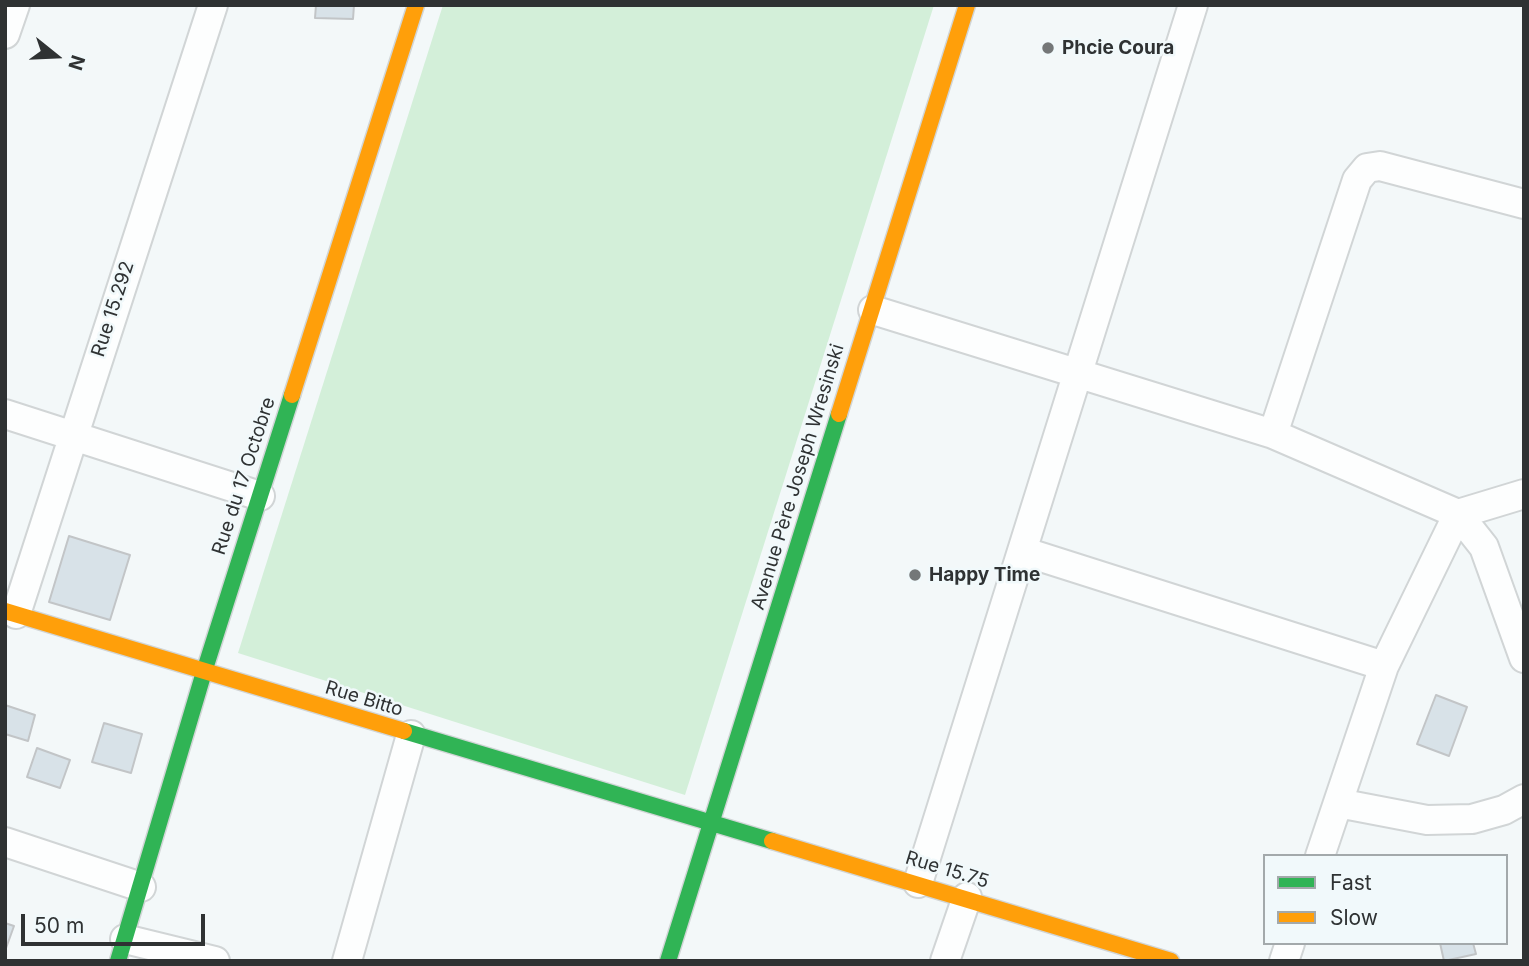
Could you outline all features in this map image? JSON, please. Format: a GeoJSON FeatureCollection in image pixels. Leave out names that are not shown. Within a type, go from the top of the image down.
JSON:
{"type":"FeatureCollection","features":[{"type":"Feature","properties":{"kind":"street"},"geometry":{"type":"LineString","coordinates":[[5,34],[15,5]]}},
{"type":"Feature","properties":{"kind":"street","name":"Rue 15.292"},"geometry":{"type":"LineString","coordinates":[[10,613],[213,5]]}},
{"type":"Feature","properties":{"kind":"street","name":"Rue du 17 Octobre"},"geometry":{"type":"LineString","coordinates":[[122,950],[204,672],[416,5]]}},
{"type":"Feature","properties":{"kind":"street","name":"Avenue Père Joseph Wresinski"},"geometry":{"type":"LineString","coordinates":[[668,961],[968,5]]}},
{"type":"Feature","properties":{"kind":"street"},"geometry":{"type":"LineString","coordinates":[[918,883],[1193,5]]}},
{"type":"Feature","properties":{"kind":"street"},"geometry":{"type":"LineString","coordinates":[[1273,434],[1357,180],[1367,168],[1380,166],[1524,204]]}},
{"type":"Feature","properties":{"kind":"street"},"geometry":{"type":"LineString","coordinates":[[873,310],[1273,434],[1458,514],[1484,547],[1524,659]]}},
{"type":"Feature","properties":{"kind":"street"},"geometry":{"type":"LineString","coordinates":[[5,414],[260,496]]}},
{"type":"Feature","properties":{"kind":"street"},"geometry":{"type":"LineString","coordinates":[[1321,854],[1384,666],[1458,514],[1524,494]]}},
{"type":"Feature","properties":{"kind":"street"},"geometry":{"type":"LineString","coordinates":[[1021,551],[1384,666]]}},
{"type":"Feature","properties":{"kind":"street","name":"Rue Bitto"},"geometry":{"type":"LineString","coordinates":[[10,613],[710,825]]}},
{"type":"Feature","properties":{"kind":"street"},"geometry":{"type":"LineString","coordinates":[[347,961],[411,735]]}},
{"type":"Feature","properties":{"kind":"street"},"geometry":{"type":"LineString","coordinates":[[1338,803],[1427,820],[1472,819],[1504,810],[1524,799]]}},
{"type":"Feature","properties":{"kind":"street","name":"Rue 15.75"},"geometry":{"type":"LineString","coordinates":[[710,825],[967,897],[1171,961]]}},
{"type":"Feature","properties":{"kind":"street"},"geometry":{"type":"LineString","coordinates":[[5,842],[142,887]]}},
{"type":"Feature","properties":{"kind":"street"},"geometry":{"type":"LineString","coordinates":[[945,961],[967,897]]}},
{"type":"Feature","properties":{"kind":"street"},"geometry":{"type":"LineString","coordinates":[[122,950],[215,961]]}},
{"type":"Feature","properties":{"kind":"green space"},"geometry":{"type":"Polygon","coordinates":[[[443,5],[934,5],[685,795],[238,653],[443,5]]]}},
{"type":"Feature","properties":{"kind":"building"},"geometry":{"type":"Polygon","coordinates":[[[316,5],[354,5],[353,19],[315,18],[316,5]]]}},
{"type":"Feature","properties":{"kind":"building"},"geometry":{"type":"Polygon","coordinates":[[[69,536],[130,555],[110,620],[49,602],[69,536]]]}},
{"type":"Feature","properties":{"kind":"building"},"geometry":{"type":"Polygon","coordinates":[[[1436,695],[1467,707],[1449,756],[1417,744],[1436,695]]]}},
{"type":"Feature","properties":{"kind":"building"},"geometry":{"type":"Polygon","coordinates":[[[5,705],[35,715],[28,741],[5,734],[5,705]]]}},
{"type":"Feature","properties":{"kind":"building"},"geometry":{"type":"Polygon","coordinates":[[[104,723],[142,734],[131,773],[92,762],[104,723]]]}},
{"type":"Feature","properties":{"kind":"building"},"geometry":{"type":"Polygon","coordinates":[[[37,748],[70,760],[60,788],[27,777],[37,748]]]}},
{"type":"Feature","properties":{"kind":"building"},"geometry":{"type":"Polygon","coordinates":[[[5,923],[14,926],[5,951],[5,923]]]}},
{"type":"Feature","properties":{"kind":"building"},"geometry":{"type":"Polygon","coordinates":[[[1440,945],[1474,945],[1476,954],[1444,961],[1440,945]]]}},
{"type":"Feature","properties":{"kind":"traffic: fast"},"geometry":{"type":"LineString","coordinates":[[118,961],[204,672],[292,395]]}},
{"type":"Feature","properties":{"kind":"traffic: fast"},"geometry":{"type":"LineString","coordinates":[[668,961],[839,414]]}},
{"type":"Feature","properties":{"kind":"traffic: fast"},"geometry":{"type":"LineString","coordinates":[[404,731],[772,841]]}},
{"type":"Feature","properties":{"kind":"traffic: slow"},"geometry":{"type":"LineString","coordinates":[[292,395],[416,5]]}},
{"type":"Feature","properties":{"kind":"traffic: slow"},"geometry":{"type":"LineString","coordinates":[[839,414],[967,5]]}},
{"type":"Feature","properties":{"kind":"traffic: slow"},"geometry":{"type":"LineString","coordinates":[[5,611],[404,731]]}},
{"type":"Feature","properties":{"kind":"traffic: slow"},"geometry":{"type":"LineString","coordinates":[[772,841],[1171,961]]}},
{"type":"Feature","properties":{"kind":"place","name":"Phcie Coura"},"geometry":{"type":"Point","coordinates":[1048,48]}},
{"type":"Feature","properties":{"kind":"place","name":"Happy Time"},"geometry":{"type":"Point","coordinates":[915,575]}}]}
